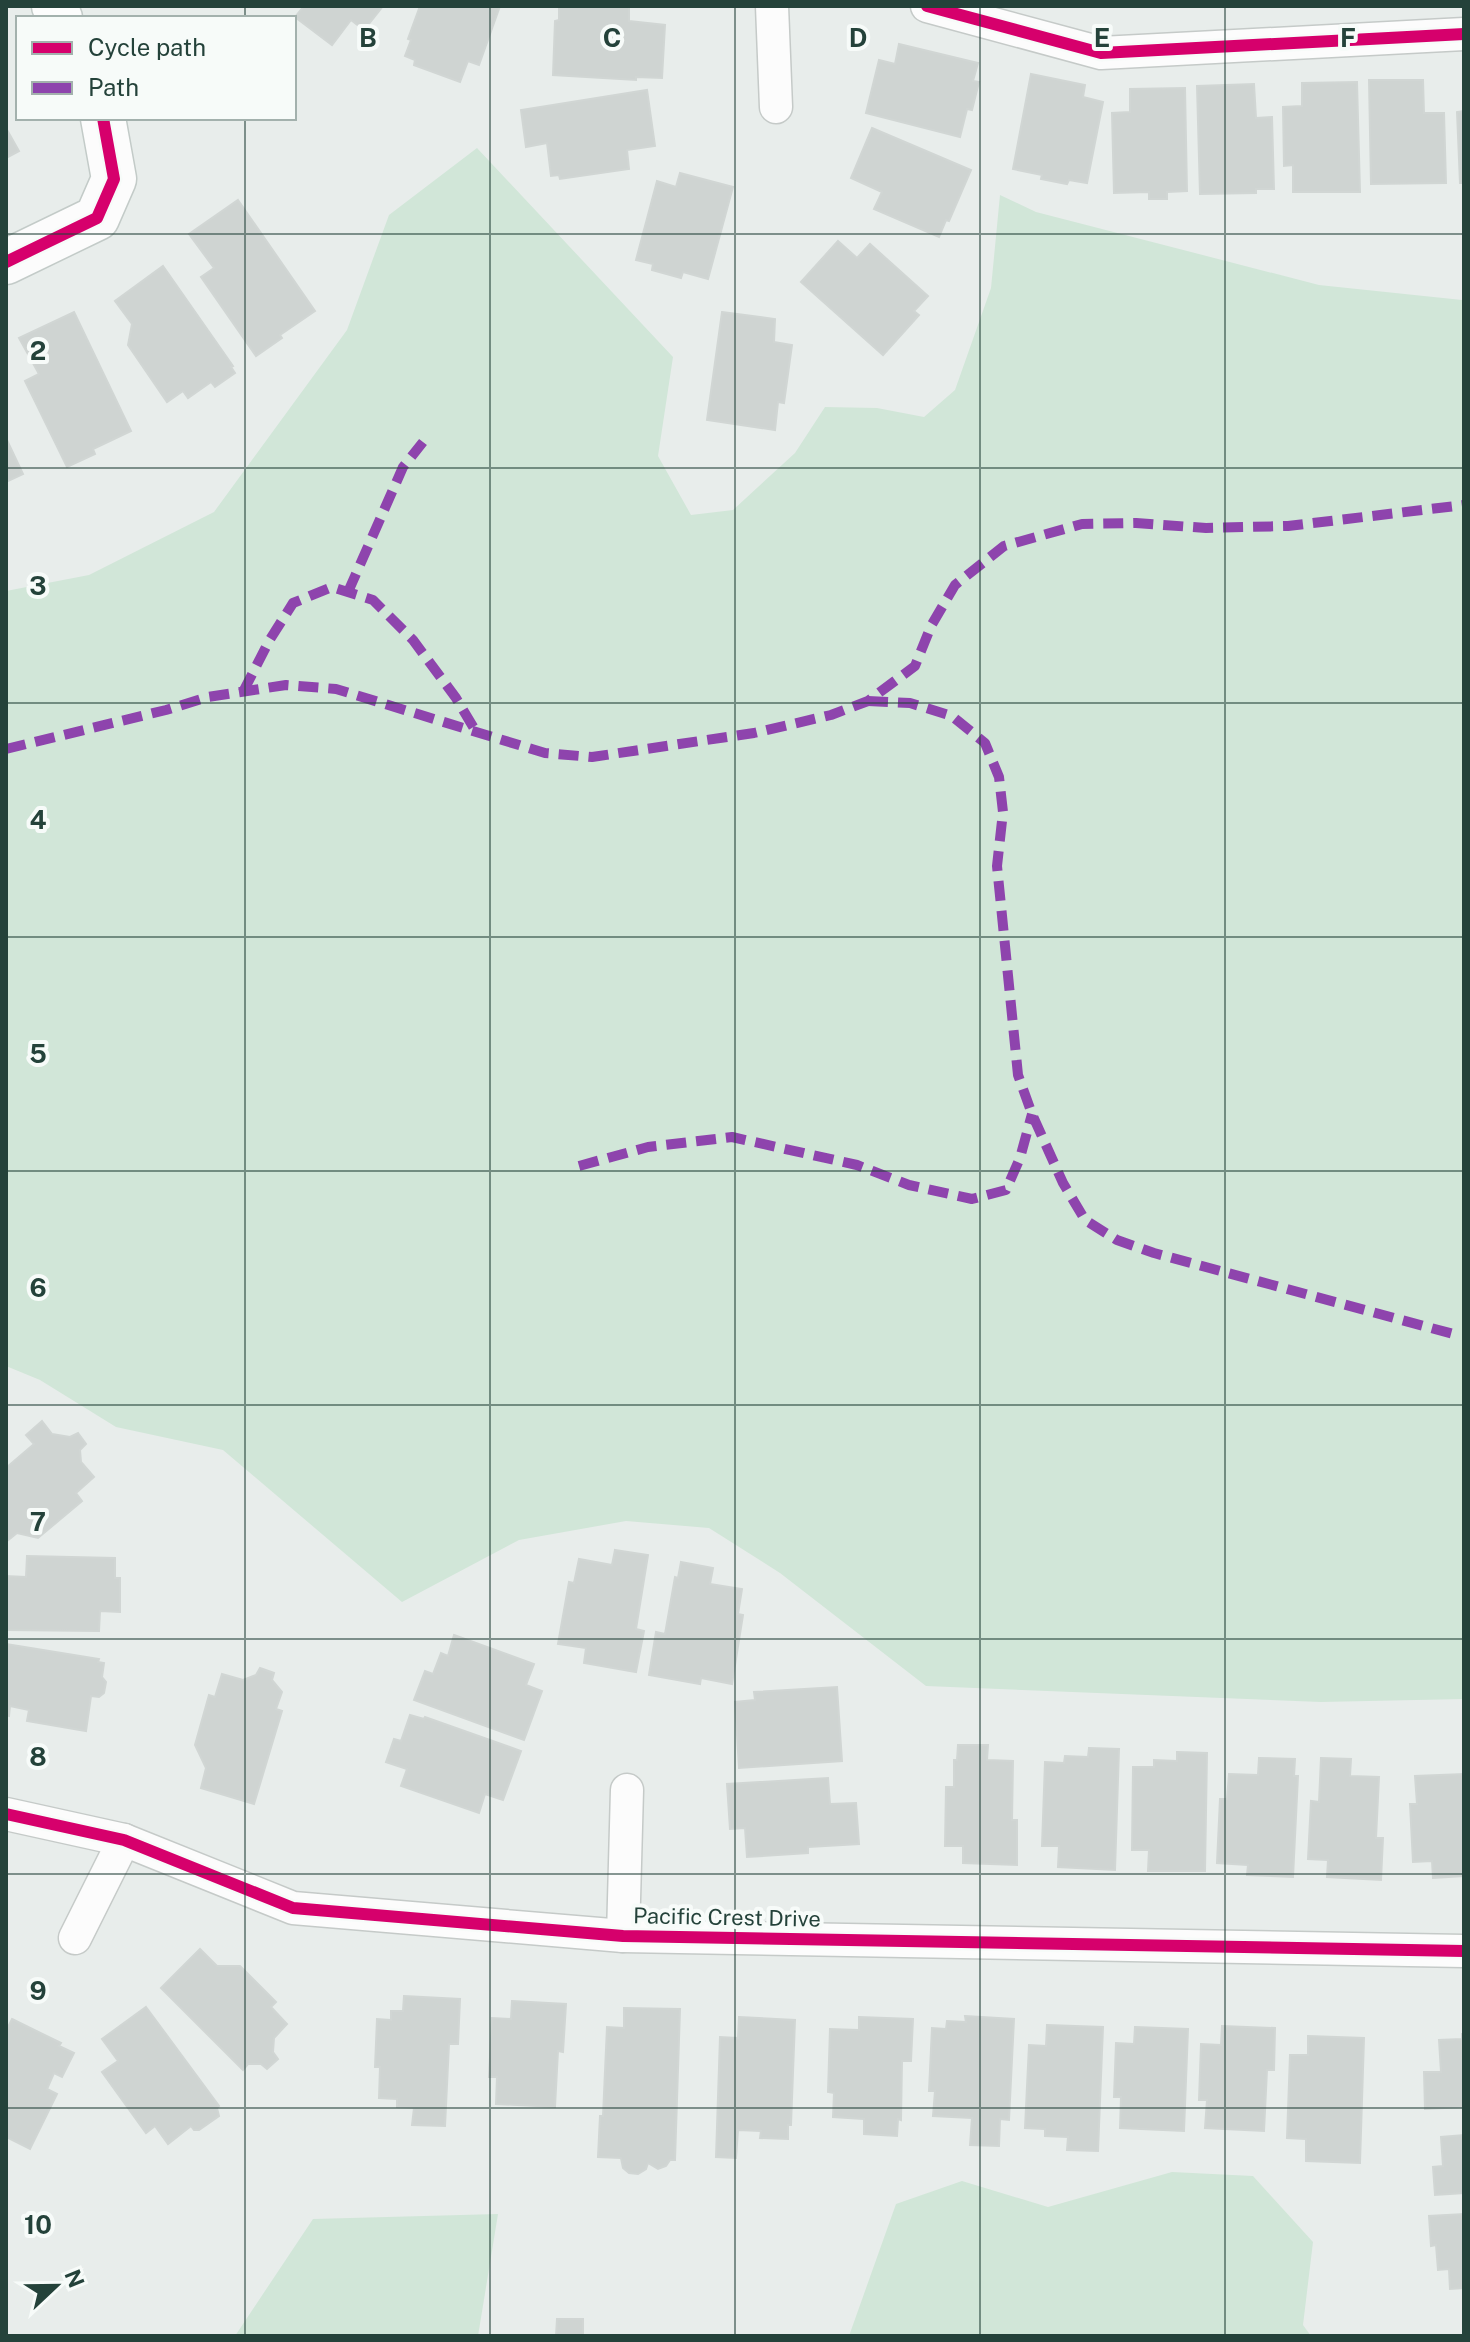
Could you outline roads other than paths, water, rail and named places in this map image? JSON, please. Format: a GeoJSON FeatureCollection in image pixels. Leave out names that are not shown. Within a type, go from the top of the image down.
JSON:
{"type":"FeatureCollection","features":[{"type":"Feature","properties":{"kind":"street"},"geometry":{"type":"LineString","coordinates":[[772,6],[776,107]]}},
{"type":"Feature","properties":{"kind":"street"},"geometry":{"type":"LineString","coordinates":[[927,6],[1101,53],[1464,34]]}},
{"type":"Feature","properties":{"kind":"street"},"geometry":{"type":"LineString","coordinates":[[6,262],[97,218],[114,179],[103,120]]}},
{"type":"Feature","properties":{"kind":"street"},"geometry":{"type":"LineString","coordinates":[[623,1936],[627,1790]]}},
{"type":"Feature","properties":{"kind":"street","name":"Pacific Crest Drive"},"geometry":{"type":"LineString","coordinates":[[6,1814],[124,1840],[293,1908],[623,1936],[1464,1951]]}},
{"type":"Feature","properties":{"kind":"street"},"geometry":{"type":"LineString","coordinates":[[75,1938],[124,1840]]}}]}
